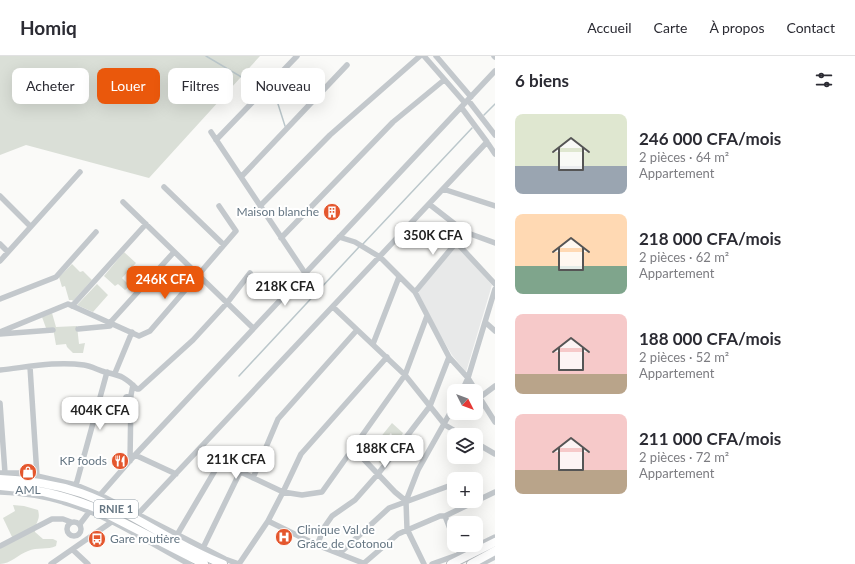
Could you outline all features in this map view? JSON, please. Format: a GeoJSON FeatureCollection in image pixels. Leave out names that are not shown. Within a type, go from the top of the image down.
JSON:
{"type":"FeatureCollection","features":[{"type":"Feature","properties":{"kind":"highway","name":"RNIE 1"},"geometry":{"type":"LineString","coordinates":[[2,475],[81,493],[114,520],[204,564]]}},
{"type":"Feature","properties":{"kind":"highway","name":"RNIE 1"},"geometry":{"type":"LineString","coordinates":[[0,486],[24,488],[95,503],[223,564]]}},
{"type":"Feature","properties":{"kind":"highway"},"geometry":{"type":"LineString","coordinates":[[451,564],[495,542]]}},
{"type":"Feature","properties":{"kind":"highway"},"geometry":{"type":"LineString","coordinates":[[471,564],[495,551]]}},
{"type":"Feature","properties":{"kind":"street"},"geometry":{"type":"LineString","coordinates":[[216,140],[297,56]]}},
{"type":"Feature","properties":{"kind":"street"},"geometry":{"type":"LineString","coordinates":[[260,206],[330,135],[420,56]]}},
{"type":"Feature","properties":{"kind":"street"},"geometry":{"type":"LineString","coordinates":[[424,56],[495,135]]}},
{"type":"Feature","properties":{"kind":"street"},"geometry":{"type":"LineString","coordinates":[[436,56],[466,102],[495,154]]}},
{"type":"Feature","properties":{"kind":"street"},"geometry":{"type":"LineString","coordinates":[[241,177],[347,66]]}},
{"type":"Feature","properties":{"kind":"street"},"geometry":{"type":"LineString","coordinates":[[71,522],[68,524],[68,534],[77,536],[81,530],[80,524],[95,503],[135,455],[495,71]]}},
{"type":"Feature","properties":{"kind":"street"},"geometry":{"type":"LineString","coordinates":[[281,238],[393,122],[444,80]]}},
{"type":"Feature","properties":{"kind":"street"},"geometry":{"type":"LineString","coordinates":[[211,132],[305,273]]}},
{"type":"Feature","properties":{"kind":"street"},"geometry":{"type":"LineString","coordinates":[[138,514],[487,142]]}},
{"type":"Feature","properties":{"kind":"street"},"geometry":{"type":"LineString","coordinates":[[0,261],[80,172]]}},
{"type":"Feature","properties":{"kind":"street"},"geometry":{"type":"LineString","coordinates":[[164,187],[224,245]]}},
{"type":"Feature","properties":{"kind":"street"},"geometry":{"type":"LineString","coordinates":[[443,189],[495,206]]}},
{"type":"Feature","properties":{"kind":"street"},"geometry":{"type":"LineString","coordinates":[[0,196],[30,226]]}},
{"type":"Feature","properties":{"kind":"street"},"geometry":{"type":"LineString","coordinates":[[0,206],[5,201]]}},
{"type":"Feature","properties":{"kind":"street"},"geometry":{"type":"LineString","coordinates":[[124,202],[253,328]]}},
{"type":"Feature","properties":{"kind":"street"},"geometry":{"type":"LineString","coordinates":[[429,204],[465,232],[495,243]]}},
{"type":"Feature","properties":{"kind":"street"},"geometry":{"type":"LineString","coordinates":[[0,333],[68,304],[111,325],[139,336],[150,331],[236,231],[219,206]]}},
{"type":"Feature","properties":{"kind":"street"},"geometry":{"type":"LineString","coordinates":[[72,306],[146,224]]}},
{"type":"Feature","properties":{"kind":"street"},"geometry":{"type":"LineString","coordinates":[[0,299],[56,277],[96,232]]}},
{"type":"Feature","properties":{"kind":"street"},"geometry":{"type":"LineString","coordinates":[[415,292],[465,232]]}},
{"type":"Feature","properties":{"kind":"street"},"geometry":{"type":"LineString","coordinates":[[339,237],[355,242],[380,257],[415,292],[449,357],[472,384]]}},
{"type":"Feature","properties":{"kind":"street"},"geometry":{"type":"LineString","coordinates":[[456,242],[495,284]]}},
{"type":"Feature","properties":{"kind":"street"},"geometry":{"type":"LineString","coordinates":[[0,244],[8,252]]}},
{"type":"Feature","properties":{"kind":"street"},"geometry":{"type":"LineString","coordinates":[[78,329],[111,325],[174,252]]}},
{"type":"Feature","properties":{"kind":"street"},"geometry":{"type":"LineString","coordinates":[[0,370],[70,364],[86,365],[115,373],[128,379],[137,389],[142,388],[194,340],[227,303],[250,273]]}},
{"type":"Feature","properties":{"kind":"street"},"geometry":{"type":"LineString","coordinates":[[373,344],[399,277]]}},
{"type":"Feature","properties":{"kind":"street"},"geometry":{"type":"LineString","coordinates":[[465,384],[495,289]]}},
{"type":"Feature","properties":{"kind":"street"},"geometry":{"type":"LineString","coordinates":[[333,307],[405,374],[445,425],[450,428]]}},
{"type":"Feature","properties":{"kind":"street"},"geometry":{"type":"LineString","coordinates":[[197,452],[283,492],[302,495],[322,492],[405,374],[427,316]]}},
{"type":"Feature","properties":{"kind":"street"},"geometry":{"type":"LineString","coordinates":[[485,322],[495,331]]}},
{"type":"Feature","properties":{"kind":"street"},"geometry":{"type":"LineString","coordinates":[[0,333],[53,330]]}},
{"type":"Feature","properties":{"kind":"street"},"geometry":{"type":"LineString","coordinates":[[253,478],[278,419],[357,330]]}},
{"type":"Feature","properties":{"kind":"street"},"geometry":{"type":"LineString","coordinates":[[115,373],[132,332]]}},
{"type":"Feature","properties":{"kind":"street"},"geometry":{"type":"LineString","coordinates":[[0,492],[22,493],[95,503],[138,514],[225,559],[239,564],[268,521],[301,454],[387,357]]}},
{"type":"Feature","properties":{"kind":"street"},"geometry":{"type":"LineString","coordinates":[[317,545],[325,526],[332,516],[355,500],[378,474],[430,406],[449,357]]}},
{"type":"Feature","properties":{"kind":"street"},"geometry":{"type":"LineString","coordinates":[[30,367],[37,476]]}},
{"type":"Feature","properties":{"kind":"street"},"geometry":{"type":"LineString","coordinates":[[76,485],[107,372]]}},
{"type":"Feature","properties":{"kind":"street"},"geometry":{"type":"LineString","coordinates":[[130,461],[131,395],[133,385]]}},
{"type":"Feature","properties":{"kind":"street"},"geometry":{"type":"LineString","coordinates":[[483,395],[495,386]]}},
{"type":"Feature","properties":{"kind":"street"},"geometry":{"type":"LineString","coordinates":[[123,406],[126,397],[131,395]]}},
{"type":"Feature","properties":{"kind":"street"},"geometry":{"type":"LineString","coordinates":[[0,403],[2,475],[37,476],[76,485],[95,503]]}},
{"type":"Feature","properties":{"kind":"street"},"geometry":{"type":"LineString","coordinates":[[483,404],[495,422]]}},
{"type":"Feature","properties":{"kind":"street"},"geometry":{"type":"LineString","coordinates":[[424,564],[407,530],[406,501],[418,470],[447,420]]}},
{"type":"Feature","properties":{"kind":"street"},"geometry":{"type":"LineString","coordinates":[[483,447],[495,454]]}},
{"type":"Feature","properties":{"kind":"street"},"geometry":{"type":"LineString","coordinates":[[353,448],[395,492],[406,501]]}},
{"type":"Feature","properties":{"kind":"street"},"geometry":{"type":"LineString","coordinates":[[135,455],[176,474]]}},
{"type":"Feature","properties":{"kind":"street"},"geometry":{"type":"LineString","coordinates":[[177,535],[220,462]]}},
{"type":"Feature","properties":{"kind":"street"},"geometry":{"type":"LineString","coordinates":[[203,548],[240,472]]}},
{"type":"Feature","properties":{"kind":"street"},"geometry":{"type":"LineString","coordinates":[[340,553],[389,508],[447,486]]}},
{"type":"Feature","properties":{"kind":"street"},"geometry":{"type":"LineString","coordinates":[[268,521],[317,545],[340,553],[363,564],[398,534],[440,516],[445,516],[495,492]]}},
{"type":"Feature","properties":{"kind":"street"},"geometry":{"type":"LineString","coordinates":[[445,516],[447,521]]}},
{"type":"Feature","properties":{"kind":"street"},"geometry":{"type":"LineString","coordinates":[[0,546],[52,519],[63,519],[80,524]]}},
{"type":"Feature","properties":{"kind":"street"},"geometry":{"type":"LineString","coordinates":[[51,564],[114,520],[189,564]]}},
{"type":"Feature","properties":{"kind":"street"},"geometry":{"type":"LineString","coordinates":[[73,550],[74,536]]}},
{"type":"Feature","properties":{"kind":"street"},"geometry":{"type":"LineString","coordinates":[[432,564],[460,554],[495,537]]}},
{"type":"Feature","properties":{"kind":"street"},"geometry":{"type":"LineString","coordinates":[[73,550],[88,564]]}},
{"type":"Feature","properties":{"kind":"street"},"geometry":{"type":"LineString","coordinates":[[481,564],[495,557]]}},
{"type":"Feature","properties":{"kind":"shaded area"},"geometry":{"type":"Polygon","coordinates":[[[0,56],[260,56],[249,68],[241,68],[241,77],[233,86],[233,68],[168,68],[168,104],[216,104],[149,178],[26,145],[0,155],[0,56]]]}},
{"type":"Feature","properties":{"kind":"shaded area"},"geometry":{"type":"Polygon","coordinates":[[[457,245],[492,285],[466,372],[452,355],[436,328],[418,292],[457,245]]]}},
{"type":"Feature","properties":{"kind":"shaded area"},"geometry":{"type":"Polygon","coordinates":[[[124,252],[136,263],[122,278],[130,286],[125,290],[118,284],[115,286],[104,276],[124,252]]]}},
{"type":"Feature","properties":{"kind":"shaded area"},"geometry":{"type":"Polygon","coordinates":[[[72,264],[80,272],[83,271],[92,280],[73,301],[69,300],[65,286],[62,287],[59,277],[72,264]]]}},
{"type":"Feature","properties":{"kind":"shaded area"},"geometry":{"type":"Polygon","coordinates":[[[97,284],[108,295],[93,312],[77,305],[97,284]]]}},
{"type":"Feature","properties":{"kind":"shaded area"},"geometry":{"type":"Polygon","coordinates":[[[52,313],[56,327],[77,326],[79,344],[85,343],[83,353],[73,353],[66,344],[56,345],[53,328],[46,328],[42,317],[52,313]]]}},
{"type":"Feature","properties":{"kind":"shaded area"},"geometry":{"type":"Polygon","coordinates":[[[392,423],[403,433],[396,444],[391,433],[382,443],[383,445],[388,438],[394,445],[383,465],[379,462],[386,454],[375,444],[392,423]]]}},
{"type":"Feature","properties":{"kind":"shaded area"},"geometry":{"type":"Polygon","coordinates":[[[13,505],[38,510],[39,517],[35,532],[43,539],[53,539],[57,541],[56,546],[31,550],[4,564],[0,564],[0,548],[13,539],[3,518],[15,511],[13,505]]]}},
{"type":"Feature","properties":{"kind":"waterway"},"geometry":{"type":"LineString","coordinates":[[206,56],[241,77]]}},
{"type":"Feature","properties":{"kind":"waterway"},"geometry":{"type":"LineString","coordinates":[[278,104],[285,126]]}},
{"type":"Feature","properties":{"kind":"waterway"},"geometry":{"type":"LineString","coordinates":[[484,115],[495,104]]}},
{"type":"Feature","properties":{"kind":"waterway"},"geometry":{"type":"LineString","coordinates":[[362,245],[472,128]]}},
{"type":"Feature","properties":{"kind":"waterway"},"geometry":{"type":"LineString","coordinates":[[239,376],[359,247]]}},
{"type":"Feature","properties":{"kind":"place","name":"Maison blanche"},"geometry":{"type":"Point","coordinates":[332,212]}},
{"type":"Feature","properties":{"kind":"place","name":"KP foods"},"geometry":{"type":"Point","coordinates":[120,461]}},
{"type":"Feature","properties":{"kind":"place","name":"AML"},"geometry":{"type":"Point","coordinates":[28,472]}},
{"type":"Feature","properties":{"kind":"place","name":"Clinique Val de Grâce de Cotonou"},"geometry":{"type":"Point","coordinates":[284,537]}},
{"type":"Feature","properties":{"kind":"place","name":"Gare routière"},"geometry":{"type":"Point","coordinates":[97,539]}}]}
